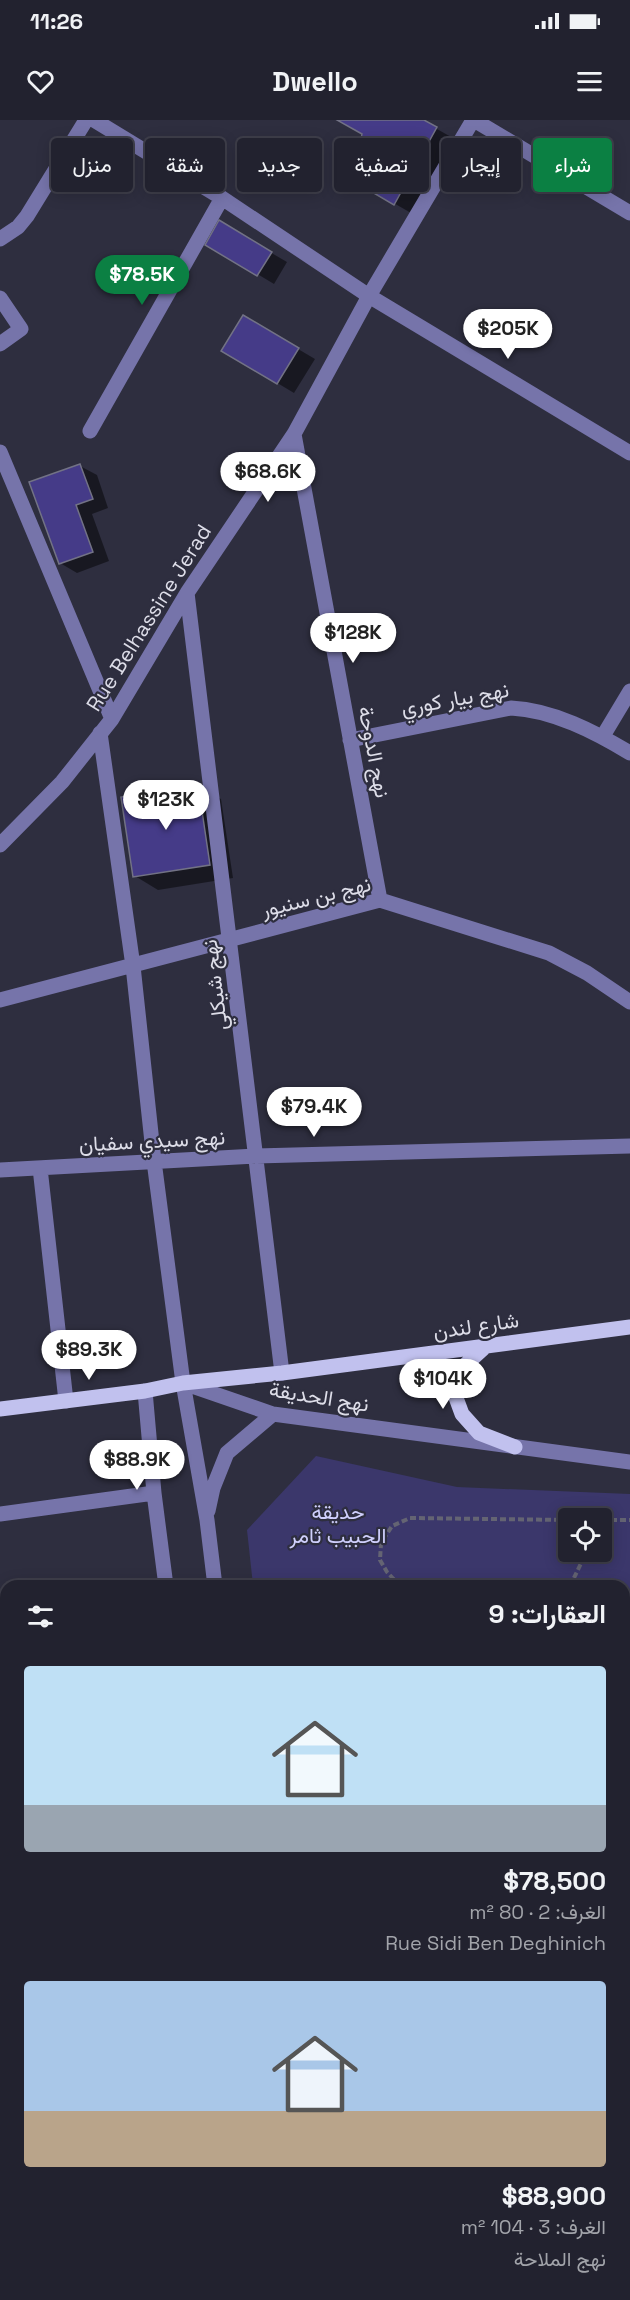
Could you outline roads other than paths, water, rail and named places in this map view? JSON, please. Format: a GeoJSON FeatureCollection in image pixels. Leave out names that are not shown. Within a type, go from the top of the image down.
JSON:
{"type":"FeatureCollection","features":[{"type":"Feature","properties":{"kind":"main road","name":"شارع لندن"},"geometry":{"type":"LineString","coordinates":[[0,1409],[146,1391],[183,1383],[282,1373],[630,1327]]}},
{"type":"Feature","properties":{"kind":"main road"},"geometry":{"type":"LineString","coordinates":[[486,1346],[463,1367],[454,1395],[462,1414],[478,1433],[515,1447]]}},
{"type":"Feature","properties":{"kind":"street"},"geometry":{"type":"LineString","coordinates":[[0,239],[18,227],[27,216],[86,120]]}},
{"type":"Feature","properties":{"kind":"street"},"geometry":{"type":"LineString","coordinates":[[94,120],[222,198],[369,296],[630,453]]}},
{"type":"Feature","properties":{"kind":"street"},"geometry":{"type":"LineString","coordinates":[[473,120],[630,213]]}},
{"type":"Feature","properties":{"kind":"street","name":"Rue Belhassine Jerad"},"geometry":{"type":"LineString","coordinates":[[2,844],[62,782],[112,719],[187,593],[294,434],[369,296],[473,120]]}},
{"type":"Feature","properties":{"kind":"street"},"geometry":{"type":"LineString","coordinates":[[90,431],[222,198]]}},
{"type":"Feature","properties":{"kind":"street"},"geometry":{"type":"LineString","coordinates":[[0,298],[21,329],[0,344]]}},
{"type":"Feature","properties":{"kind":"street","name":"نهج الدوحة"},"geometry":{"type":"LineString","coordinates":[[294,434],[380,900]]}},
{"type":"Feature","properties":{"kind":"street"},"geometry":{"type":"LineString","coordinates":[[0,452],[6,481],[112,719]]}},
{"type":"Feature","properties":{"kind":"street","name":"نهج شيكلي"},"geometry":{"type":"LineString","coordinates":[[187,593],[282,1373]]}},
{"type":"Feature","properties":{"kind":"street"},"geometry":{"type":"LineString","coordinates":[[603,736],[630,691]]}},
{"type":"Feature","properties":{"kind":"street","name":"نهج بيار كوري"},"geometry":{"type":"LineString","coordinates":[[350,740],[511,708],[539,712],[603,736],[630,753]]}},
{"type":"Feature","properties":{"kind":"street"},"geometry":{"type":"LineString","coordinates":[[100,733],[134,966],[154,1161],[183,1383],[207,1520],[214,1580]]}},
{"type":"Feature","properties":{"kind":"street","name":"نهج بن سنيور"},"geometry":{"type":"LineString","coordinates":[[0,1000],[380,900],[549,953],[587,973],[630,1002]]}},
{"type":"Feature","properties":{"kind":"street","name":"نهج سيدي سفيان"},"geometry":{"type":"LineString","coordinates":[[0,1170],[256,1156],[630,1146]]}},
{"type":"Feature","properties":{"kind":"street"},"geometry":{"type":"LineString","coordinates":[[40,1168],[66,1401]]}},
{"type":"Feature","properties":{"kind":"street","name":"نهج الحديقة"},"geometry":{"type":"LineString","coordinates":[[183,1383],[273,1414],[630,1462]]}},
{"type":"Feature","properties":{"kind":"street"},"geometry":{"type":"LineString","coordinates":[[146,1391],[154,1494],[165,1580]]}},
{"type":"Feature","properties":{"kind":"street"},"geometry":{"type":"LineString","coordinates":[[207,1520],[213,1488],[227,1453],[273,1414]]}},
{"type":"Feature","properties":{"kind":"street"},"geometry":{"type":"LineString","coordinates":[[0,1514],[154,1494]]}},
{"type":"Feature","properties":{"kind":"park label","name":"حديقة الحبيب ثامر"},"geometry":{"type":"Point","coordinates":[338,1524]}}]}
